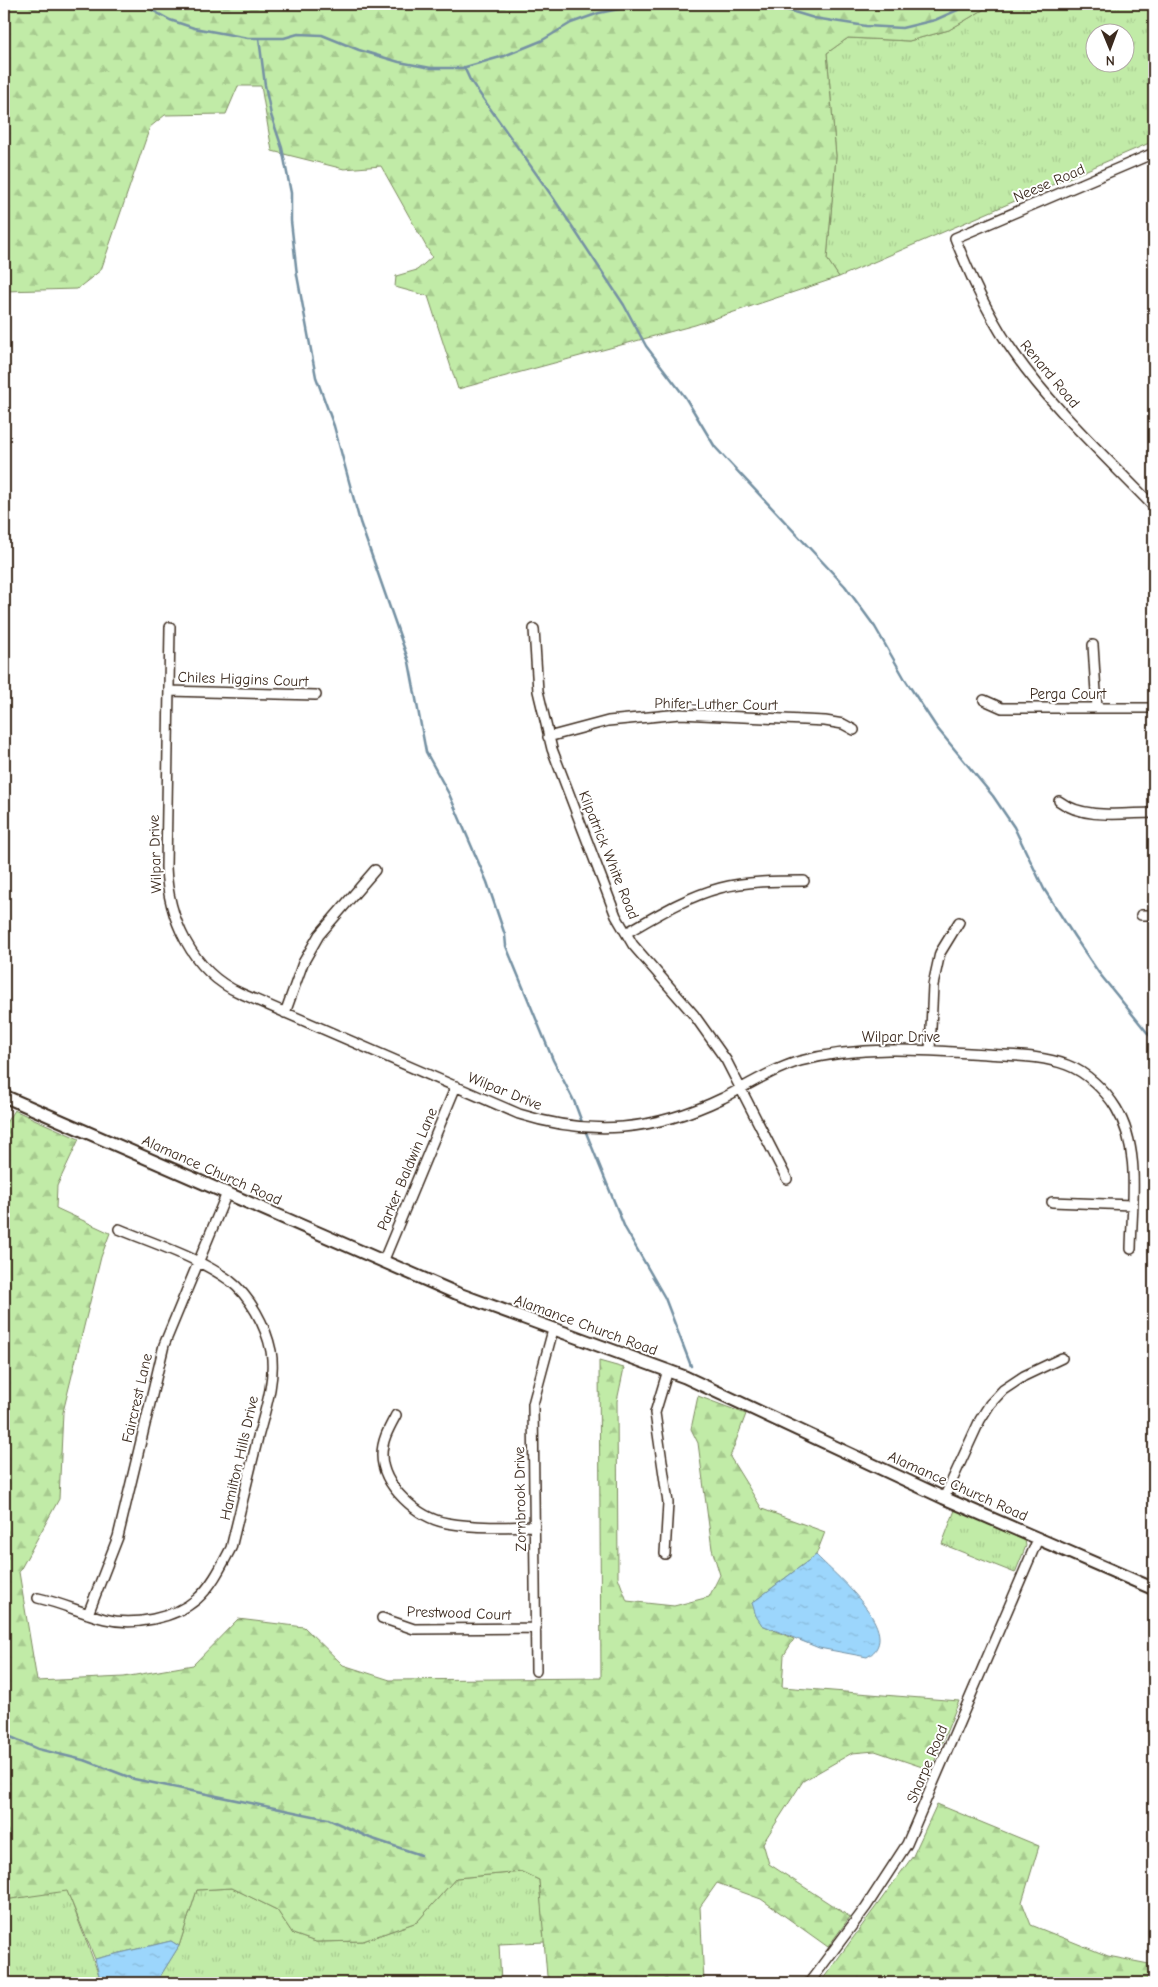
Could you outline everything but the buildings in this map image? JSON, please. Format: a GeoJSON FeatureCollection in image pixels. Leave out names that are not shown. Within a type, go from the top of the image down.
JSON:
{"type":"FeatureCollection","features":[{"type":"Feature","properties":{"kind":"main road","name":"Alamance Church Road"},"geometry":{"type":"LineString","coordinates":[[4,1096],[456,1293],[553,1330],[668,1370],[731,1397],[944,1498],[1154,1589]]}},
{"type":"Feature","properties":{"kind":"street","name":"Neese Road"},"geometry":{"type":"LineString","coordinates":[[955,238],[1154,153]]}},
{"type":"Feature","properties":{"kind":"street","name":"Renard Road"},"geometry":{"type":"LineString","coordinates":[[955,238],[986,308],[1014,353],[1053,402],[1154,507]]}},
{"type":"Feature","properties":{"kind":"street","name":"Wilpar Drive"},"geometry":{"type":"LineString","coordinates":[[170,627],[166,867],[168,894],[174,916],[191,950],[212,975],[235,991],[535,1119],[568,1126],[600,1129],[634,1127],[666,1120],[723,1098],[740,1088],[797,1062],[828,1054],[857,1050],[930,1050],[1035,1057],[1067,1065],[1094,1082],[1116,1108],[1132,1148],[1131,1249]]}},
{"type":"Feature","properties":{"kind":"street","name":"Kilpatrick White Road"},"geometry":{"type":"LineString","coordinates":[[534,629],[538,691],[548,737],[616,916],[634,946],[711,1037],[726,1060],[787,1179]]}},
{"type":"Feature","properties":{"kind":"street"},"geometry":{"type":"LineString","coordinates":[[1093,645],[1097,708]]}},
{"type":"Feature","properties":{"kind":"street","name":"Chiles Higgins Court"},"geometry":{"type":"LineString","coordinates":[[169,691],[316,695]]}},
{"type":"Feature","properties":{"kind":"street","name":"Perga Court"},"geometry":{"type":"LineString","coordinates":[[984,700],[1002,708],[1154,708]]}},
{"type":"Feature","properties":{"kind":"street","name":"Phifer-Luther Court"},"geometry":{"type":"LineString","coordinates":[[548,737],[608,721],[680,714],[825,721],[843,724],[854,730]]}},
{"type":"Feature","properties":{"kind":"street"},"geometry":{"type":"LineString","coordinates":[[1059,801],[1067,808],[1081,813],[1154,813]]}},
{"type":"Feature","properties":{"kind":"street"},"geometry":{"type":"LineString","coordinates":[[285,1013],[304,963],[319,935],[376,870]]}},
{"type":"Feature","properties":{"kind":"street"},"geometry":{"type":"LineString","coordinates":[[626,933],[682,902],[720,888],[744,883],[804,881]]}},
{"type":"Feature","properties":{"kind":"street"},"geometry":{"type":"LineString","coordinates":[[1141,915],[1154,915]]}},
{"type":"Feature","properties":{"kind":"street"},"geometry":{"type":"LineString","coordinates":[[930,1050],[933,985],[940,953],[959,922]]}},
{"type":"Feature","properties":{"kind":"street","name":"Parker Baldwin Lane"},"geometry":{"type":"LineString","coordinates":[[383,1262],[456,1086]]}},
{"type":"Feature","properties":{"kind":"street","name":"Faircrest Lane"},"geometry":{"type":"LineString","coordinates":[[88,1614],[118,1537],[164,1345],[228,1193]]}},
{"type":"Feature","properties":{"kind":"street"},"geometry":{"type":"LineString","coordinates":[[1052,1202],[1132,1205]]}},
{"type":"Feature","properties":{"kind":"street","name":"Hamilton Hills Drive"},"geometry":{"type":"LineString","coordinates":[[38,1598],[57,1602],[107,1619],[127,1621],[147,1620],[176,1611],[196,1599],[222,1566],[232,1548],[268,1393],[272,1366],[271,1352],[259,1317],[246,1299],[229,1281],[199,1263],[119,1229]]}},
{"type":"Feature","properties":{"kind":"street","name":"Zornbrook Drive"},"geometry":{"type":"LineString","coordinates":[[536,1671],[533,1404],[553,1330]]}},
{"type":"Feature","properties":{"kind":"street"},"geometry":{"type":"LineString","coordinates":[[944,1498],[980,1420],[990,1404],[1003,1390],[1024,1376],[1062,1358]]}},
{"type":"Feature","properties":{"kind":"street"},"geometry":{"type":"LineString","coordinates":[[665,1554],[668,1503],[654,1413],[668,1370]]}},
{"type":"Feature","properties":{"kind":"street"},"geometry":{"type":"LineString","coordinates":[[396,1415],[385,1437],[382,1455],[386,1473],[397,1491],[412,1505],[429,1517],[445,1523],[484,1527],[535,1526]]}},
{"type":"Feature","properties":{"kind":"street","name":"Sharpe Road"},"geometry":{"type":"LineString","coordinates":[[809,1983],[866,1908],[907,1844],[1038,1538]]}},
{"type":"Feature","properties":{"kind":"street","name":"Prestwood Court"},"geometry":{"type":"LineString","coordinates":[[382,1618],[414,1629],[536,1628]]}},
{"type":"Feature","properties":{"kind":"green space"},"geometry":{"type":"Polygon","coordinates":[[[4,4],[993,4],[949,30],[909,41],[848,38],[827,53],[836,156],[827,259],[839,277],[695,325],[458,389],[428,296],[395,287],[396,276],[417,270],[432,257],[381,166],[344,169],[272,151],[261,86],[238,86],[226,114],[165,115],[150,127],[101,270],[77,289],[4,291],[4,4]]]}},
{"type":"Feature","properties":{"kind":"green space"},"geometry":{"type":"Polygon","coordinates":[[[993,4],[1154,4],[1154,141],[839,277],[827,259],[836,156],[827,53],[848,38],[909,41],[949,30],[993,4]]]}},
{"type":"Feature","properties":{"kind":"green space"},"geometry":{"type":"Polygon","coordinates":[[[14,1110],[79,1139],[57,1186],[56,1208],[110,1233],[101,1257],[63,1412],[59,1499],[19,1572],[37,1681],[124,1677],[193,1665],[238,1619],[304,1627],[343,1665],[390,1680],[601,1678],[599,1361],[624,1368],[617,1401],[618,1577],[627,1601],[674,1606],[709,1597],[720,1575],[712,1549],[698,1443],[691,1429],[698,1396],[746,1414],[730,1457],[762,1509],[825,1532],[816,1555],[752,1603],[762,1625],[794,1639],[784,1655],[782,1687],[959,1701],[931,1770],[875,1751],[852,1753],[803,1781],[763,1843],[769,1864],[850,1917],[828,1947],[761,1899],[717,1883],[700,1907],[704,1981],[706,1983],[556,1983],[547,1976],[539,1880],[522,1872],[456,1878],[417,1922],[363,1941],[316,1942],[293,1934],[277,1910],[232,1888],[197,1890],[179,1946],[171,1941],[95,1959],[67,1891],[4,1900],[4,1126],[14,1110]]]}},
{"type":"Feature","properties":{"kind":"green space"},"geometry":{"type":"Polygon","coordinates":[[[955,1510],[1025,1540],[1026,1546],[1015,1573],[942,1544],[955,1510]]]}},
{"type":"Feature","properties":{"kind":"green space"},"geometry":{"type":"Polygon","coordinates":[[[937,1804],[1039,1846],[1022,1902],[1031,1925],[1108,1956],[1154,1965],[1154,1983],[820,1983],[913,1856],[937,1804]]]}},
{"type":"Feature","properties":{"kind":"green space"},"geometry":{"type":"Polygon","coordinates":[[[522,1872],[539,1880],[545,1942],[499,1944],[501,1983],[156,1983],[179,1946],[197,1890],[232,1888],[277,1910],[293,1934],[316,1942],[363,1941],[417,1922],[456,1878],[522,1872]]]}},
{"type":"Feature","properties":{"kind":"green space"},"geometry":{"type":"Polygon","coordinates":[[[67,1890],[102,1983],[4,1983],[4,1900],[67,1890]]]}},
{"type":"Feature","properties":{"kind":"water"},"geometry":{"type":"Polygon","coordinates":[[[816,1555],[850,1589],[873,1619],[879,1634],[877,1647],[867,1657],[819,1648],[762,1625],[756,1616],[752,1603],[816,1555]]]}},
{"type":"Feature","properties":{"kind":"water"},"geometry":{"type":"Polygon","coordinates":[[[171,1941],[179,1946],[156,1983],[101,1983],[95,1959],[171,1941]]]}},
{"type":"Feature","properties":{"kind":"waterway"},"geometry":{"type":"LineString","coordinates":[[141,4],[170,20],[194,28],[248,38],[284,38],[298,34],[322,35],[359,50],[399,62],[431,68],[462,68],[504,56],[541,41],[571,23],[599,13],[644,4]]}},
{"type":"Feature","properties":{"kind":"waterway"},"geometry":{"type":"LineString","coordinates":[[747,4],[774,6],[814,18],[866,26],[902,28],[935,20],[971,4]]}},
{"type":"Feature","properties":{"kind":"waterway"},"geometry":{"type":"LineString","coordinates":[[259,38],[271,115],[282,148],[291,193],[291,221],[297,275],[316,377],[334,426],[360,522],[409,662],[426,752],[449,794],[487,882],[505,935],[506,946],[553,1060],[574,1101],[583,1125]]}},
{"type":"Feature","properties":{"kind":"waterway"},"geometry":{"type":"LineString","coordinates":[[464,67],[470,80],[554,199],[624,305],[646,346],[685,397],[715,447],[845,586],[875,627],[906,681],[937,728],[993,796],[1014,827],[1044,889],[1099,973],[1154,1041]]}},
{"type":"Feature","properties":{"kind":"waterway"},"geometry":{"type":"LineString","coordinates":[[585,1130],[625,1228],[665,1298],[691,1366]]}},
{"type":"Feature","properties":{"kind":"waterway"},"geometry":{"type":"LineString","coordinates":[[4,1734],[38,1749],[87,1761],[134,1779],[328,1819],[370,1838],[421,1855]]}}]}
